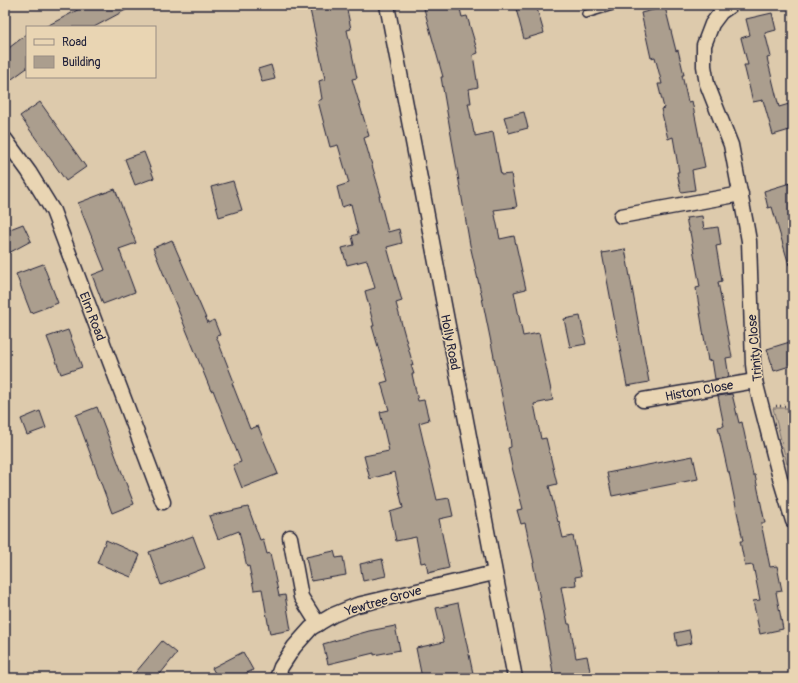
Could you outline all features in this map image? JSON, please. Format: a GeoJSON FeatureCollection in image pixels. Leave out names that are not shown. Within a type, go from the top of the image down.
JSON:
{"type":"FeatureCollection","features":[{"type":"Feature","properties":{"kind":"street","name":"Holly Road"},"geometry":{"type":"LineString","coordinates":[[387,5],[515,678]]}},
{"type":"Feature","properties":{"kind":"street","name":"Trinity Close"},"geometry":{"type":"LineString","coordinates":[[722,7],[712,24],[704,45],[704,66],[707,84],[731,145],[741,194],[749,241],[752,351],[755,381],[780,478],[793,521]]}},
{"type":"Feature","properties":{"kind":"street","name":"Elm Road"},"geometry":{"type":"LineString","coordinates":[[5,139],[29,172],[53,211],[163,502]]}},
{"type":"Feature","properties":{"kind":"street"},"geometry":{"type":"LineString","coordinates":[[622,216],[741,194]]}},
{"type":"Feature","properties":{"kind":"street","name":"Histon Close"},"geometry":{"type":"LineString","coordinates":[[643,400],[755,381]]}},
{"type":"Feature","properties":{"kind":"street"},"geometry":{"type":"LineString","coordinates":[[290,537],[300,597],[318,624]]}},
{"type":"Feature","properties":{"kind":"street","name":"Yewtree Grove"},"geometry":{"type":"LineString","coordinates":[[277,678],[281,666],[294,647],[311,628],[333,615],[357,605],[494,573]]}},
{"type":"Feature","properties":{"kind":"lane"},"geometry":{"type":"LineString","coordinates":[[586,14],[616,5]]}},
{"type":"Feature","properties":{"kind":"shaded area"},"geometry":{"type":"Polygon","coordinates":[[[773,408],[793,408],[793,462],[787,464],[773,408]]]}},
{"type":"Feature","properties":{"kind":"building"},"geometry":{"type":"Polygon","coordinates":[[[87,5],[135,5],[96,26],[47,26],[87,5]]]}},
{"type":"Feature","properties":{"kind":"building"},"geometry":{"type":"Polygon","coordinates":[[[309,5],[346,5],[351,29],[347,30],[357,78],[352,79],[369,136],[364,138],[381,196],[379,196],[388,232],[399,229],[402,243],[387,247],[402,301],[396,303],[413,365],[411,365],[414,374],[412,374],[418,401],[424,400],[429,420],[419,423],[437,500],[449,498],[453,516],[439,519],[449,568],[428,573],[426,562],[421,563],[416,537],[396,541],[390,512],[403,508],[395,472],[370,479],[364,456],[389,451],[380,412],[389,410],[381,383],[388,381],[372,326],[374,326],[365,291],[375,288],[367,260],[347,265],[342,248],[354,245],[352,236],[358,234],[351,204],[342,207],[337,187],[349,183],[338,145],[330,147],[318,101],[322,99],[319,81],[325,79],[309,5]]]}},
{"type":"Feature","properties":{"kind":"building"},"geometry":{"type":"Polygon","coordinates":[[[423,5],[459,5],[462,17],[467,16],[478,53],[473,55],[478,87],[469,89],[471,103],[468,103],[474,133],[475,136],[493,132],[501,175],[511,174],[517,207],[494,210],[500,239],[514,236],[526,289],[514,292],[523,336],[539,333],[553,400],[534,404],[541,439],[546,438],[557,484],[549,486],[558,522],[559,521],[563,538],[573,536],[581,576],[575,577],[576,585],[561,587],[568,624],[570,624],[576,658],[587,656],[591,676],[578,678],[554,678],[534,563],[525,523],[521,524],[517,510],[523,509],[508,448],[511,447],[510,436],[470,245],[441,77],[443,77],[423,5]]]}},
{"type":"Feature","properties":{"kind":"building"},"geometry":{"type":"Polygon","coordinates":[[[515,5],[536,5],[544,33],[524,39],[515,5]]]}},
{"type":"Feature","properties":{"kind":"building"},"geometry":{"type":"Polygon","coordinates":[[[665,7],[676,51],[678,50],[688,102],[692,101],[705,167],[692,170],[695,190],[681,192],[673,137],[668,139],[661,109],[664,108],[658,84],[662,84],[655,57],[651,58],[641,13],[665,7]]]}},
{"type":"Feature","properties":{"kind":"building"},"geometry":{"type":"Polygon","coordinates":[[[772,13],[776,30],[765,33],[771,57],[767,58],[779,107],[789,104],[793,118],[793,129],[773,135],[763,100],[753,102],[744,65],[748,65],[741,38],[750,35],[746,19],[772,13]]]}},
{"type":"Feature","properties":{"kind":"building"},"geometry":{"type":"Polygon","coordinates":[[[26,35],[26,69],[5,84],[5,51],[26,35]]]}},
{"type":"Feature","properties":{"kind":"building"},"geometry":{"type":"Polygon","coordinates":[[[271,65],[275,79],[262,82],[258,69],[271,65]]]}},
{"type":"Feature","properties":{"kind":"building"},"geometry":{"type":"Polygon","coordinates":[[[40,102],[86,167],[66,181],[20,116],[40,102]]]}},
{"type":"Feature","properties":{"kind":"building"},"geometry":{"type":"Polygon","coordinates":[[[524,112],[528,128],[509,133],[504,117],[524,112]]]}},
{"type":"Feature","properties":{"kind":"building"},"geometry":{"type":"Polygon","coordinates":[[[144,152],[154,178],[135,185],[125,159],[144,152]]]}},
{"type":"Feature","properties":{"kind":"building"},"geometry":{"type":"Polygon","coordinates":[[[233,181],[242,210],[219,217],[211,187],[233,181]]]}},
{"type":"Feature","properties":{"kind":"building"},"geometry":{"type":"Polygon","coordinates":[[[790,183],[793,194],[793,265],[789,265],[772,207],[768,208],[764,191],[790,183]]]}},
{"type":"Feature","properties":{"kind":"building"},"geometry":{"type":"Polygon","coordinates":[[[115,189],[136,243],[119,249],[135,292],[103,304],[92,275],[105,270],[78,203],[115,189]]]}},
{"type":"Feature","properties":{"kind":"building"},"geometry":{"type":"Polygon","coordinates":[[[702,216],[704,229],[718,227],[721,245],[716,246],[722,281],[718,282],[732,357],[726,358],[729,377],[715,379],[712,360],[708,361],[696,288],[700,287],[686,218],[702,216]]]}},
{"type":"Feature","properties":{"kind":"building"},"geometry":{"type":"Polygon","coordinates":[[[23,224],[31,241],[5,255],[5,231],[23,224]]]}},
{"type":"Feature","properties":{"kind":"building"},"geometry":{"type":"Polygon","coordinates":[[[172,240],[208,323],[214,320],[220,335],[216,336],[250,429],[258,426],[278,474],[242,488],[233,465],[241,462],[213,390],[211,391],[153,248],[172,240]]]}},
{"type":"Feature","properties":{"kind":"building"},"geometry":{"type":"Polygon","coordinates":[[[625,249],[649,382],[627,386],[602,253],[625,249]]]}},
{"type":"Feature","properties":{"kind":"building"},"geometry":{"type":"Polygon","coordinates":[[[43,264],[58,303],[31,313],[16,274],[43,264]]]}},
{"type":"Feature","properties":{"kind":"building"},"geometry":{"type":"Polygon","coordinates":[[[580,316],[586,344],[570,347],[564,319],[580,316]]]}},
{"type":"Feature","properties":{"kind":"building"},"geometry":{"type":"Polygon","coordinates":[[[68,330],[82,367],[61,374],[47,337],[68,330]]]}},
{"type":"Feature","properties":{"kind":"building"},"geometry":{"type":"Polygon","coordinates":[[[793,341],[793,365],[774,371],[767,349],[793,341]]]}},
{"type":"Feature","properties":{"kind":"building"},"geometry":{"type":"Polygon","coordinates":[[[732,394],[739,423],[742,422],[753,475],[755,475],[765,523],[761,523],[770,567],[777,566],[782,591],[776,592],[783,629],[760,634],[753,601],[760,600],[753,565],[745,566],[740,541],[743,541],[718,427],[724,426],[718,396],[732,394]]]}},
{"type":"Feature","properties":{"kind":"building"},"geometry":{"type":"Polygon","coordinates":[[[97,407],[134,504],[112,513],[76,415],[97,407]]]}},
{"type":"Feature","properties":{"kind":"building"},"geometry":{"type":"Polygon","coordinates":[[[40,411],[46,428],[27,435],[21,419],[40,411]]]}},
{"type":"Feature","properties":{"kind":"building"},"geometry":{"type":"Polygon","coordinates":[[[693,456],[698,479],[612,496],[607,473],[693,456]]]}},
{"type":"Feature","properties":{"kind":"building"},"geometry":{"type":"Polygon","coordinates":[[[248,507],[260,540],[263,539],[267,554],[270,553],[279,596],[285,595],[291,630],[270,634],[262,589],[254,590],[239,531],[218,539],[209,516],[248,507]]]}},
{"type":"Feature","properties":{"kind":"building"},"geometry":{"type":"Polygon","coordinates":[[[193,536],[205,568],[161,585],[149,552],[193,536]]]}},
{"type":"Feature","properties":{"kind":"building"},"geometry":{"type":"Polygon","coordinates":[[[106,540],[140,555],[131,577],[97,563],[106,540]]]}},
{"type":"Feature","properties":{"kind":"building"},"geometry":{"type":"Polygon","coordinates":[[[334,551],[336,558],[343,557],[346,575],[311,581],[306,557],[334,551]]]}},
{"type":"Feature","properties":{"kind":"building"},"geometry":{"type":"Polygon","coordinates":[[[382,559],[386,576],[363,581],[360,564],[382,559]]]}},
{"type":"Feature","properties":{"kind":"building"},"geometry":{"type":"Polygon","coordinates":[[[458,603],[474,678],[422,678],[416,648],[444,642],[436,608],[458,603]]]}},
{"type":"Feature","properties":{"kind":"building"},"geometry":{"type":"Polygon","coordinates":[[[395,626],[400,650],[374,655],[374,653],[328,664],[323,644],[369,631],[395,626]]]}},
{"type":"Feature","properties":{"kind":"building"},"geometry":{"type":"Polygon","coordinates":[[[689,630],[692,643],[677,646],[675,633],[689,630]]]}},
{"type":"Feature","properties":{"kind":"building"},"geometry":{"type":"Polygon","coordinates":[[[162,641],[177,653],[157,678],[131,678],[162,641]]]}},
{"type":"Feature","properties":{"kind":"building"},"geometry":{"type":"Polygon","coordinates":[[[243,652],[253,670],[237,678],[218,678],[212,668],[243,652]]]}}]}
